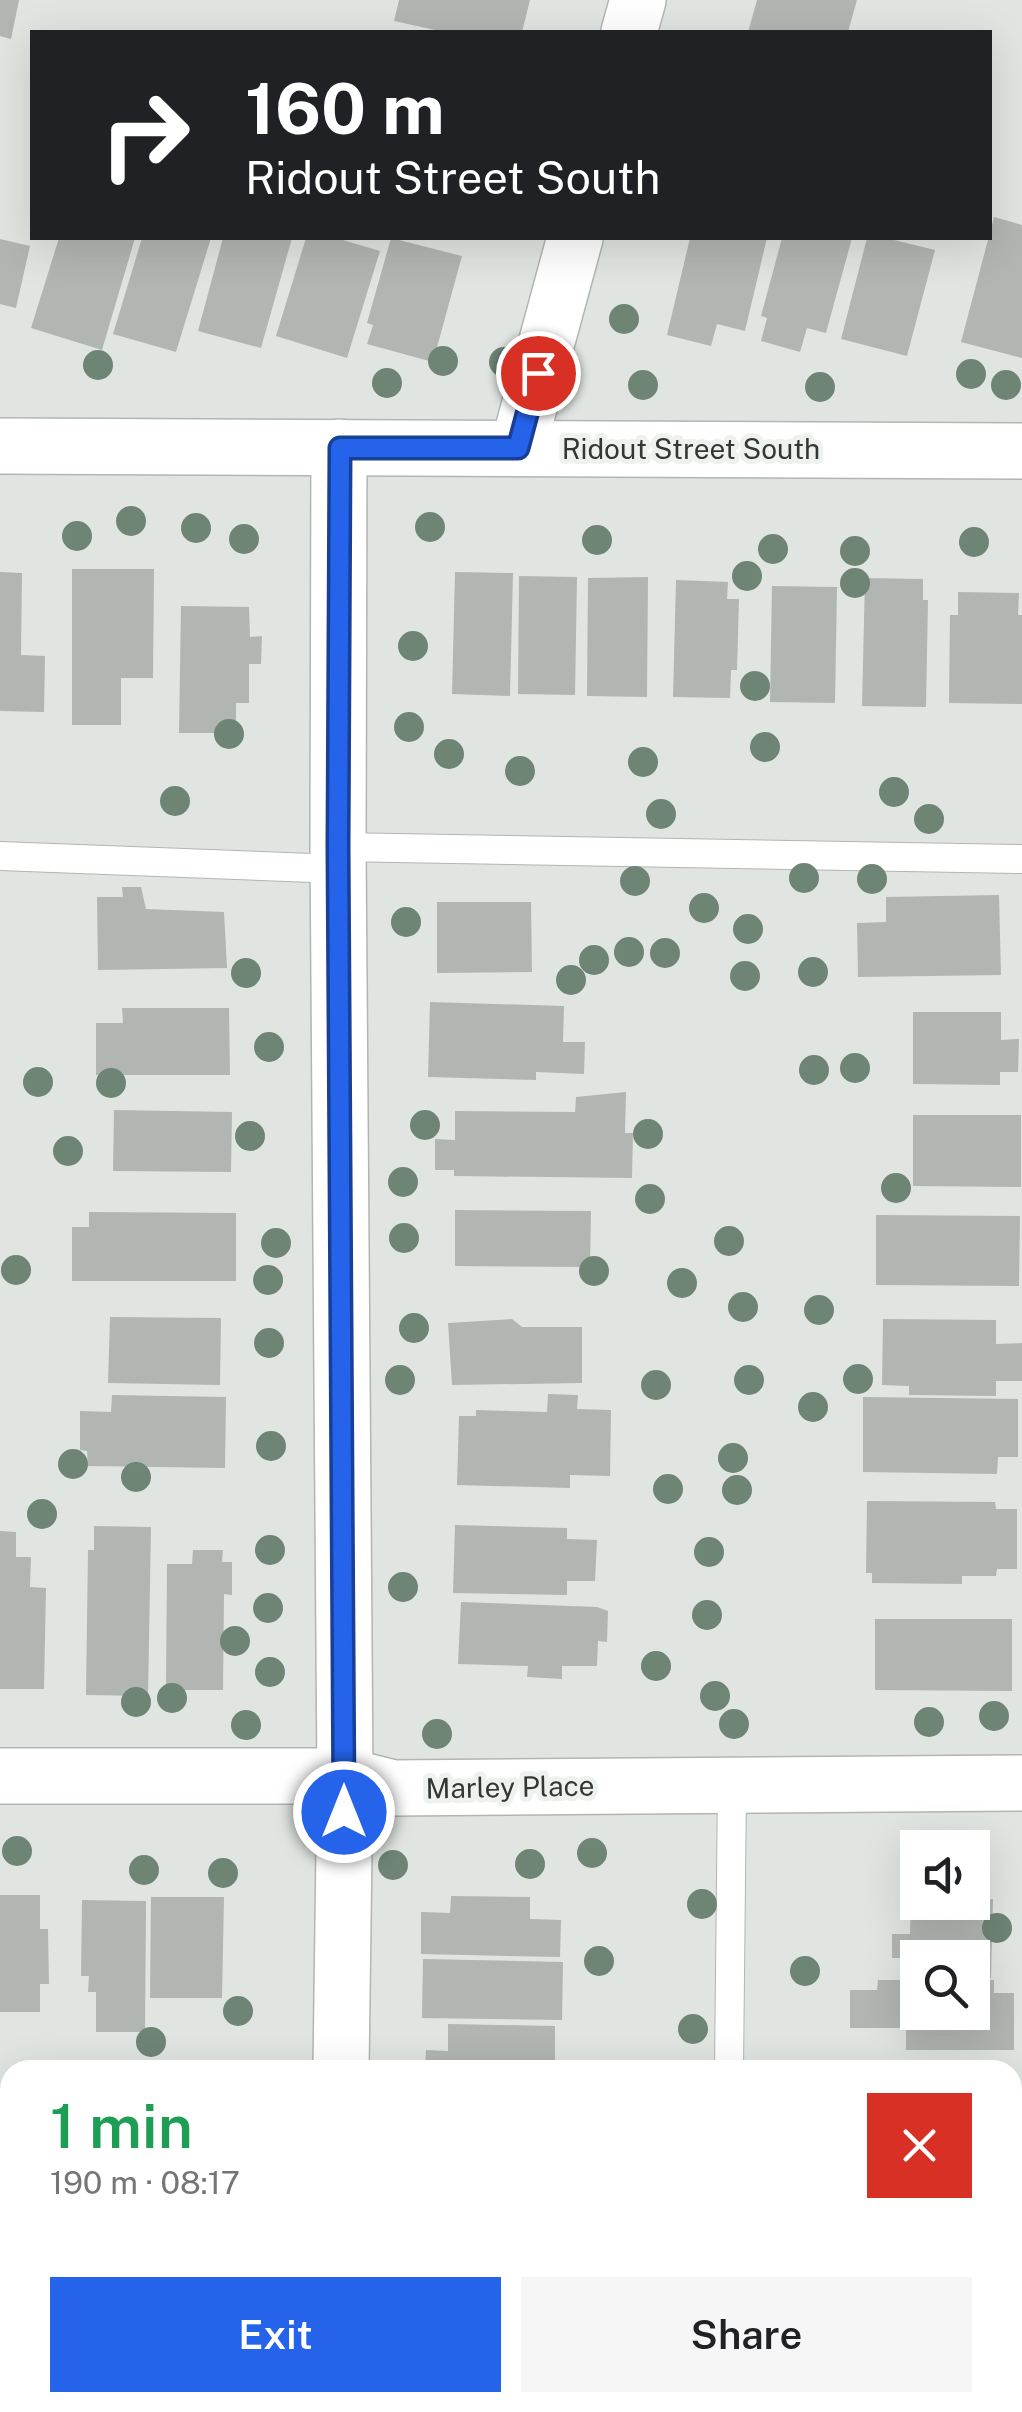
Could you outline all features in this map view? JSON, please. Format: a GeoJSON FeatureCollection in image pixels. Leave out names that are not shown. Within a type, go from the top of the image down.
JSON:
{"type":"FeatureCollection","features":[{"type":"Feature","properties":{"kind":"street"},"geometry":{"type":"LineString","coordinates":[[630,30],[638,0]]}},
{"type":"Feature","properties":{"kind":"street"},"geometry":{"type":"LineString","coordinates":[[518,448],[574,240]]}},
{"type":"Feature","properties":{"kind":"street","name":"Ridout Street South"},"geometry":{"type":"LineString","coordinates":[[0,446],[1022,451]]}},
{"type":"Feature","properties":{"kind":"street"},"geometry":{"type":"LineString","coordinates":[[340,448],[345,1776],[340,2060]]}},
{"type":"Feature","properties":{"kind":"street","name":"Marley Place"},"geometry":{"type":"LineString","coordinates":[[0,1776],[345,1776],[394,1788],[1022,1783]]}},
{"type":"Feature","properties":{"kind":"lane"},"geometry":{"type":"LineString","coordinates":[[0,856],[1022,859]]}},
{"type":"Feature","properties":{"kind":"lane"},"geometry":{"type":"LineString","coordinates":[[730,2060],[732,1785]]}},
{"type":"Feature","properties":{"kind":"building"},"geometry":{"type":"Polygon","coordinates":[[[0,0],[19,0],[11,39],[0,36],[0,0]]]}},
{"type":"Feature","properties":{"kind":"building"},"geometry":{"type":"Polygon","coordinates":[[[399,0],[530,0],[522,30],[435,30],[394,21],[399,0]]]}},
{"type":"Feature","properties":{"kind":"building"},"geometry":{"type":"Polygon","coordinates":[[[757,0],[857,0],[849,30],[749,30],[757,0]]]}},
{"type":"Feature","properties":{"kind":"building"},"geometry":{"type":"Polygon","coordinates":[[[994,217],[1022,225],[1022,358],[961,342],[988,240],[992,240],[994,217]]]}},
{"type":"Feature","properties":{"kind":"building"},"geometry":{"type":"Polygon","coordinates":[[[0,239],[30,246],[16,308],[0,304],[0,239]]]}},
{"type":"Feature","properties":{"kind":"building"},"geometry":{"type":"Polygon","coordinates":[[[58,240],[134,240],[102,350],[31,328],[58,240]]]}},
{"type":"Feature","properties":{"kind":"building"},"geometry":{"type":"Polygon","coordinates":[[[141,240],[210,240],[176,352],[113,334],[141,240]]]}},
{"type":"Feature","properties":{"kind":"building"},"geometry":{"type":"Polygon","coordinates":[[[222,240],[291,240],[261,348],[198,331],[222,240]]]}},
{"type":"Feature","properties":{"kind":"building"},"geometry":{"type":"Polygon","coordinates":[[[305,240],[343,240],[380,251],[347,358],[276,336],[305,240]]]}},
{"type":"Feature","properties":{"kind":"building"},"geometry":{"type":"Polygon","coordinates":[[[390,240],[462,256],[433,362],[367,344],[373,325],[367,323],[390,240]]]}},
{"type":"Feature","properties":{"kind":"building"},"geometry":{"type":"Polygon","coordinates":[[[690,240],[767,240],[745,331],[717,324],[711,346],[667,335],[690,240]]]}},
{"type":"Feature","properties":{"kind":"building"},"geometry":{"type":"Polygon","coordinates":[[[781,240],[851,240],[826,333],[807,328],[800,352],[761,341],[767,318],[761,316],[781,240]]]}},
{"type":"Feature","properties":{"kind":"building"},"geometry":{"type":"Polygon","coordinates":[[[866,240],[894,240],[935,250],[907,356],[841,339],[866,240]]]}},
{"type":"Feature","properties":{"kind":"building"},"geometry":{"type":"Polygon","coordinates":[[[72,569],[154,569],[153,678],[121,678],[121,725],[72,725],[72,569]]]}},
{"type":"Feature","properties":{"kind":"building"},"geometry":{"type":"Polygon","coordinates":[[[0,572],[22,573],[21,655],[45,656],[44,712],[0,711],[0,572]]]}},
{"type":"Feature","properties":{"kind":"building"},"geometry":{"type":"Polygon","coordinates":[[[455,572],[513,573],[510,696],[452,694],[455,572]]]}},
{"type":"Feature","properties":{"kind":"building"},"geometry":{"type":"Polygon","coordinates":[[[519,576],[577,577],[575,695],[518,694],[519,576]]]}},
{"type":"Feature","properties":{"kind":"building"},"geometry":{"type":"Polygon","coordinates":[[[648,577],[647,697],[587,696],[588,578],[648,577]]]}},
{"type":"Feature","properties":{"kind":"building"},"geometry":{"type":"Polygon","coordinates":[[[865,578],[923,579],[923,600],[928,600],[926,707],[862,706],[865,578]]]}},
{"type":"Feature","properties":{"kind":"building"},"geometry":{"type":"Polygon","coordinates":[[[676,580],[728,582],[727,599],[739,599],[737,670],[731,670],[730,698],[673,697],[676,580]]]}},
{"type":"Feature","properties":{"kind":"building"},"geometry":{"type":"Polygon","coordinates":[[[772,586],[837,587],[835,703],[770,702],[772,586]]]}},
{"type":"Feature","properties":{"kind":"building"},"geometry":{"type":"Polygon","coordinates":[[[958,592],[1019,593],[1022,704],[949,703],[950,615],[958,615],[958,592]]]}},
{"type":"Feature","properties":{"kind":"building"},"geometry":{"type":"Polygon","coordinates":[[[181,606],[249,607],[250,637],[262,636],[261,664],[249,664],[249,703],[236,703],[236,733],[179,733],[181,606]]]}},
{"type":"Feature","properties":{"kind":"building"},"geometry":{"type":"Polygon","coordinates":[[[122,887],[141,887],[146,909],[224,912],[227,968],[98,970],[97,897],[123,897],[122,887]]]}},
{"type":"Feature","properties":{"kind":"building"},"geometry":{"type":"Polygon","coordinates":[[[999,895],[1001,975],[858,977],[857,923],[886,922],[886,897],[999,895]]]}},
{"type":"Feature","properties":{"kind":"building"},"geometry":{"type":"Polygon","coordinates":[[[437,902],[531,902],[532,972],[437,973],[437,902]]]}},
{"type":"Feature","properties":{"kind":"building"},"geometry":{"type":"Polygon","coordinates":[[[430,1002],[564,1006],[563,1042],[585,1042],[584,1074],[536,1072],[536,1080],[428,1077],[430,1002]]]}},
{"type":"Feature","properties":{"kind":"building"},"geometry":{"type":"Polygon","coordinates":[[[122,1008],[229,1008],[230,1075],[96,1075],[96,1023],[123,1023],[122,1008]]]}},
{"type":"Feature","properties":{"kind":"building"},"geometry":{"type":"Polygon","coordinates":[[[913,1012],[1001,1012],[1001,1040],[1019,1039],[1018,1072],[1000,1072],[1000,1085],[913,1084],[913,1012]]]}},
{"type":"Feature","properties":{"kind":"building"},"geometry":{"type":"Polygon","coordinates":[[[626,1092],[625,1133],[633,1133],[632,1178],[454,1176],[454,1170],[435,1170],[435,1139],[455,1140],[455,1111],[575,1112],[576,1097],[626,1092]]]}},
{"type":"Feature","properties":{"kind":"building"},"geometry":{"type":"Polygon","coordinates":[[[114,1110],[232,1112],[231,1172],[113,1171],[114,1110]]]}},
{"type":"Feature","properties":{"kind":"building"},"geometry":{"type":"Polygon","coordinates":[[[913,1115],[1021,1115],[1021,1187],[913,1186],[913,1115]]]}},
{"type":"Feature","properties":{"kind":"building"},"geometry":{"type":"Polygon","coordinates":[[[455,1210],[591,1211],[590,1267],[455,1266],[455,1210]]]}},
{"type":"Feature","properties":{"kind":"building"},"geometry":{"type":"Polygon","coordinates":[[[89,1212],[236,1213],[236,1281],[72,1281],[72,1227],[89,1227],[89,1212]]]}},
{"type":"Feature","properties":{"kind":"building"},"geometry":{"type":"Polygon","coordinates":[[[876,1215],[1020,1216],[1019,1286],[876,1285],[876,1215]]]}},
{"type":"Feature","properties":{"kind":"building"},"geometry":{"type":"Polygon","coordinates":[[[110,1317],[221,1318],[220,1385],[108,1383],[110,1317]]]}},
{"type":"Feature","properties":{"kind":"building"},"geometry":{"type":"Polygon","coordinates":[[[512,1319],[522,1327],[582,1327],[582,1383],[452,1385],[448,1323],[512,1319]]]}},
{"type":"Feature","properties":{"kind":"building"},"geometry":{"type":"Polygon","coordinates":[[[883,1319],[996,1320],[996,1344],[1022,1343],[1022,1381],[996,1381],[996,1396],[909,1395],[909,1386],[882,1385],[883,1319]]]}},
{"type":"Feature","properties":{"kind":"building"},"geometry":{"type":"Polygon","coordinates":[[[548,1394],[578,1395],[577,1409],[611,1410],[610,1476],[570,1475],[570,1488],[457,1485],[459,1416],[476,1416],[476,1410],[547,1412],[548,1394]]]}},
{"type":"Feature","properties":{"kind":"building"},"geometry":{"type":"Polygon","coordinates":[[[112,1395],[226,1397],[225,1468],[88,1466],[87,1451],[80,1450],[80,1411],[111,1412],[112,1395]]]}},
{"type":"Feature","properties":{"kind":"building"},"geometry":{"type":"Polygon","coordinates":[[[863,1397],[1018,1399],[1018,1457],[998,1457],[997,1474],[863,1472],[863,1397]]]}},
{"type":"Feature","properties":{"kind":"building"},"geometry":{"type":"Polygon","coordinates":[[[867,1501],[995,1502],[996,1509],[1017,1509],[1017,1569],[997,1569],[996,1576],[962,1576],[962,1584],[872,1583],[872,1573],[866,1573],[867,1501]]]}},
{"type":"Feature","properties":{"kind":"building"},"geometry":{"type":"Polygon","coordinates":[[[455,1525],[567,1528],[567,1539],[597,1540],[595,1581],[567,1581],[567,1595],[453,1593],[455,1525]]]}},
{"type":"Feature","properties":{"kind":"building"},"geometry":{"type":"Polygon","coordinates":[[[94,1526],[151,1527],[148,1696],[86,1695],[88,1550],[94,1550],[94,1526]]]}},
{"type":"Feature","properties":{"kind":"building"},"geometry":{"type":"Polygon","coordinates":[[[0,1531],[16,1532],[16,1557],[31,1557],[30,1587],[46,1588],[44,1689],[0,1689],[0,1531]]]}},
{"type":"Feature","properties":{"kind":"building"},"geometry":{"type":"Polygon","coordinates":[[[193,1550],[223,1550],[222,1562],[232,1562],[232,1595],[224,1594],[223,1690],[166,1690],[167,1564],[192,1564],[193,1550]]]}},
{"type":"Feature","properties":{"kind":"building"},"geometry":{"type":"Polygon","coordinates":[[[461,1602],[597,1607],[608,1611],[607,1642],[598,1641],[597,1666],[562,1666],[562,1679],[527,1677],[528,1666],[458,1664],[461,1602]]]}},
{"type":"Feature","properties":{"kind":"building"},"geometry":{"type":"Polygon","coordinates":[[[875,1619],[1012,1619],[1012,1691],[875,1690],[875,1619]]]}},
{"type":"Feature","properties":{"kind":"building"},"geometry":{"type":"Polygon","coordinates":[[[0,1895],[40,1895],[40,1929],[48,1929],[49,1984],[40,1984],[40,2012],[0,2012],[0,1895]]]}},
{"type":"Feature","properties":{"kind":"building"},"geometry":{"type":"Polygon","coordinates":[[[451,1896],[530,1897],[530,1919],[561,1920],[560,1957],[421,1954],[421,1912],[450,1913],[451,1896]]]}},
{"type":"Feature","properties":{"kind":"building"},"geometry":{"type":"Polygon","coordinates":[[[151,1897],[224,1897],[222,1998],[150,1998],[151,1897]]]}},
{"type":"Feature","properties":{"kind":"building"},"geometry":{"type":"Polygon","coordinates":[[[993,1899],[991,1978],[990,1940],[900,1940],[900,1958],[892,1958],[892,1934],[910,1934],[910,1920],[990,1920],[993,1899]]]}},
{"type":"Feature","properties":{"kind":"building"},"geometry":{"type":"Polygon","coordinates":[[[82,1900],[146,1901],[145,2032],[96,2032],[96,1992],[88,1992],[89,1976],[81,1976],[82,1900]]]}},
{"type":"Feature","properties":{"kind":"building"},"geometry":{"type":"Polygon","coordinates":[[[423,1959],[563,1962],[562,2020],[422,2018],[423,1959]]]}},
{"type":"Feature","properties":{"kind":"building"},"geometry":{"type":"Polygon","coordinates":[[[878,1980],[900,1980],[900,2028],[850,2028],[850,1990],[877,1990],[878,1980]]]}},
{"type":"Feature","properties":{"kind":"building"},"geometry":{"type":"Polygon","coordinates":[[[990,1980],[994,1980],[994,1993],[1014,1993],[1014,2050],[906,2050],[906,2030],[990,2030],[990,1980]]]}},
{"type":"Feature","properties":{"kind":"building"},"geometry":{"type":"Polygon","coordinates":[[[448,2024],[555,2026],[555,2060],[426,2060],[426,2050],[448,2051],[448,2024]]]}},
{"type":"Feature","properties":{"kind":"route"},"geometry":{"type":"LineString","coordinates":[[344,1812],[338,847],[340,448],[518,448],[538,373]]}}]}
